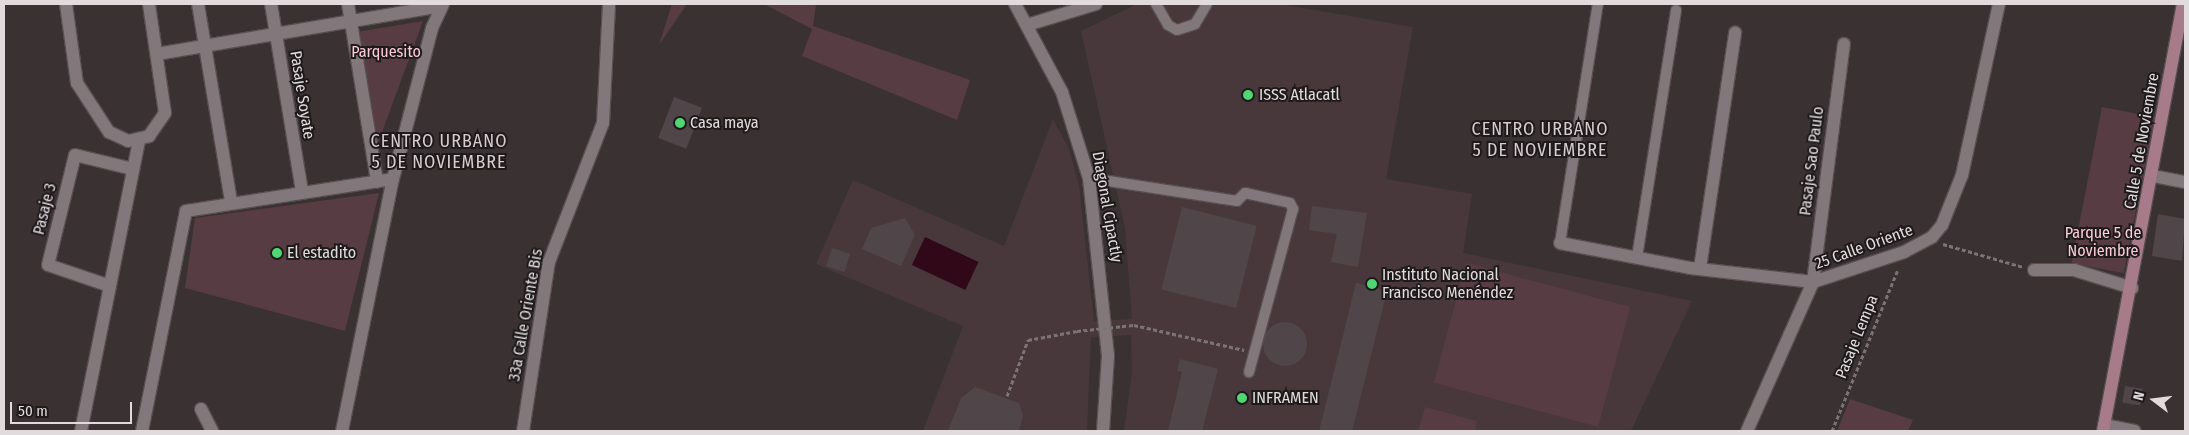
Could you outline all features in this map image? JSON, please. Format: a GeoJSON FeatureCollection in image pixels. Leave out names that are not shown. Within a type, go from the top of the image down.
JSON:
{"type":"FeatureCollection","features":[{"type":"Feature","properties":{"kind":"main road","name":"Calle 5 de Noviembre"},"geometry":{"type":"LineString","coordinates":[[2103,428],[2181,34],[2183,4]]}},
{"type":"Feature","properties":{"kind":"street"},"geometry":{"type":"LineString","coordinates":[[66,4],[77,83],[101,124],[116,138],[139,140],[156,129],[165,113],[149,4]]}},
{"type":"Feature","properties":{"kind":"street"},"geometry":{"type":"LineString","coordinates":[[198,4],[231,202]]}},
{"type":"Feature","properties":{"kind":"street","name":"Pasaje Soyate"},"geometry":{"type":"LineString","coordinates":[[271,4],[302,192]]}},
{"type":"Feature","properties":{"kind":"street"},"geometry":{"type":"LineString","coordinates":[[348,4],[378,182]]}},
{"type":"Feature","properties":{"kind":"street","name":"33a Calle Oriente Bis"},"geometry":{"type":"LineString","coordinates":[[523,431],[549,262],[603,123],[608,4]]}},
{"type":"Feature","properties":{"kind":"street","name":"Diagonal Cipactly"},"geometry":{"type":"LineString","coordinates":[[1015,4],[1062,92],[1089,178],[1108,356],[1103,431]]}},
{"type":"Feature","properties":{"kind":"street","name":"25 Calle Oriente"},"geometry":{"type":"LineString","coordinates":[[1747,431],[1813,282],[1904,252],[1932,237],[1952,206],[1962,175],[1999,4]]}},
{"type":"Feature","properties":{"kind":"street"},"geometry":{"type":"LineString","coordinates":[[156,54],[351,22],[413,7],[442,5],[393,179],[342,431]]}},
{"type":"Feature","properties":{"kind":"street"},"geometry":{"type":"LineString","coordinates":[[1027,25],[1092,5]]}},
{"type":"Feature","properties":{"kind":"street"},"geometry":{"type":"LineString","coordinates":[[1700,268],[1735,33]]}},
{"type":"Feature","properties":{"kind":"street","name":"Pasaje Sao Paulo"},"geometry":{"type":"LineString","coordinates":[[1813,282],[1844,44]]}},
{"type":"Feature","properties":{"kind":"street"},"geometry":{"type":"LineString","coordinates":[[81,431],[139,140]]}},
{"type":"Feature","properties":{"kind":"street","name":"Pasaje 3"},"geometry":{"type":"LineString","coordinates":[[110,286],[48,265],[75,154],[133,169]]}},
{"type":"Feature","properties":{"kind":"street"},"geometry":{"type":"LineString","coordinates":[[2153,176],[2185,182]]}},
{"type":"Feature","properties":{"kind":"street"},"geometry":{"type":"LineString","coordinates":[[142,431],[186,211],[231,202],[393,179]]}},
{"type":"Feature","properties":{"kind":"street"},"geometry":{"type":"LineString","coordinates":[[1560,243],[1700,268],[1813,282]]}},
{"type":"Feature","properties":{"kind":"street"},"geometry":{"type":"LineString","coordinates":[[2034,270],[2074,270],[2132,288]]}},
{"type":"Feature","properties":{"kind":"street"},"geometry":{"type":"LineString","coordinates":[[201,409],[212,431]]}},
{"type":"Feature","properties":{"kind":"street"},"geometry":{"type":"LineString","coordinates":[[2103,428],[2134,431]]}},
{"type":"Feature","properties":{"kind":"lane"},"geometry":{"type":"LineString","coordinates":[[1156,4],[1168,25],[1178,30],[1196,24],[1207,4]]}},
{"type":"Feature","properties":{"kind":"lane"},"geometry":{"type":"LineString","coordinates":[[1560,243],[1598,4]]}},
{"type":"Feature","properties":{"kind":"lane"},"geometry":{"type":"LineString","coordinates":[[1637,257],[1676,10]]}},
{"type":"Feature","properties":{"kind":"lane"},"geometry":{"type":"LineString","coordinates":[[1089,178],[1237,202],[1245,193],[1290,203],[1293,209],[1249,372]]}},
{"type":"Feature","properties":{"kind":"path"},"geometry":{"type":"LineString","coordinates":[[1932,237],[1955,251],[2034,270]]}},
{"type":"Feature","properties":{"kind":"path","name":"Pasaje Lempa"},"geometry":{"type":"LineString","coordinates":[[1832,431],[1904,252]]}},
{"type":"Feature","properties":{"kind":"path"},"geometry":{"type":"LineString","coordinates":[[1007,396],[1028,340],[1077,331],[1134,325],[1254,353]]}},
{"type":"Feature","properties":{"kind":"shaded area","name":"Instituto Nacional Francisco Menéndez"},"geometry":{"type":"Polygon","coordinates":[[[1137,4],[1280,4],[1413,27],[1386,179],[1472,194],[1463,253],[1692,301],[1631,431],[1124,431],[1132,372],[1131,335],[1091,337],[1087,431],[923,431],[963,326],[816,264],[853,180],[1004,246],[1053,119],[1069,149],[1079,185],[1094,321],[1132,319],[1125,228],[1081,31],[1137,4]]]}},
{"type":"Feature","properties":{"kind":"shaded area"},"geometry":{"type":"Polygon","coordinates":[[[925,237],[978,262],[965,290],[912,265],[925,237]]]}},
{"type":"Feature","properties":{"kind":"green space"},"geometry":{"type":"Polygon","coordinates":[[[672,4],[687,4],[659,45],[672,4]]]}},
{"type":"Feature","properties":{"kind":"green space"},"geometry":{"type":"Polygon","coordinates":[[[764,4],[816,4],[813,26],[970,80],[957,120],[802,56],[812,29],[764,4]]]}},
{"type":"Feature","properties":{"kind":"green space","name":"Parquesito"},"geometry":{"type":"Polygon","coordinates":[[[423,21],[378,143],[357,32],[423,21]]]}},
{"type":"Feature","properties":{"kind":"green space","name":"Parque 5 de Noviembre"},"geometry":{"type":"Polygon","coordinates":[[[2102,107],[2154,117],[2124,273],[2072,263],[2102,107]]]}},
{"type":"Feature","properties":{"kind":"green space","name":"El estadito"},"geometry":{"type":"Polygon","coordinates":[[[379,193],[345,331],[185,288],[195,218],[379,193]]]}},
{"type":"Feature","properties":{"kind":"green space"},"geometry":{"type":"Polygon","coordinates":[[[1466,263],[1630,307],[1598,427],[1434,383],[1466,263]]]}},
{"type":"Feature","properties":{"kind":"green space"},"geometry":{"type":"Polygon","coordinates":[[[1850,399],[1913,420],[1908,431],[1837,431],[1850,399]]]}},
{"type":"Feature","properties":{"kind":"green space"},"geometry":{"type":"Polygon","coordinates":[[[1425,407],[1477,421],[1475,431],[1418,431],[1425,407]]]}},
{"type":"Feature","properties":{"kind":"building","name":"Casa maya"},"geometry":{"type":"Polygon","coordinates":[[[674,97],[702,108],[686,149],[658,138],[674,97]]]}},
{"type":"Feature","properties":{"kind":"building"},"geometry":{"type":"Polygon","coordinates":[[[1312,206],[1367,213],[1358,267],[1331,262],[1337,234],[1309,230],[1312,206]]]}},
{"type":"Feature","properties":{"kind":"building"},"geometry":{"type":"Polygon","coordinates":[[[1182,207],[1257,226],[1236,308],[1161,289],[1182,207]]]}},
{"type":"Feature","properties":{"kind":"building"},"geometry":{"type":"Polygon","coordinates":[[[2158,214],[2185,219],[2182,261],[2152,256],[2158,214]]]}},
{"type":"Feature","properties":{"kind":"building"},"geometry":{"type":"Polygon","coordinates":[[[905,218],[915,235],[901,266],[862,249],[871,228],[905,218]]]}},
{"type":"Feature","properties":{"kind":"building"},"geometry":{"type":"Polygon","coordinates":[[[832,248],[850,254],[844,272],[826,266],[832,248]]]}},
{"type":"Feature","properties":{"kind":"building"},"geometry":{"type":"Polygon","coordinates":[[[1356,283],[1387,291],[1352,431],[1319,431],[1356,283]]]}},
{"type":"Feature","properties":{"kind":"building"},"geometry":{"type":"Polygon","coordinates":[[[1281,322],[1289,322],[1301,328],[1307,344],[1301,360],[1289,366],[1281,366],[1269,360],[1263,348],[1263,340],[1269,328],[1281,322]]]}},
{"type":"Feature","properties":{"kind":"building"},"geometry":{"type":"Polygon","coordinates":[[[1180,359],[1218,369],[1202,431],[1168,431],[1182,372],[1177,371],[1180,359]]]}},
{"type":"Feature","properties":{"kind":"building"},"geometry":{"type":"Polygon","coordinates":[[[2125,386],[2143,389],[2140,406],[2122,403],[2125,386]]]}},
{"type":"Feature","properties":{"kind":"building"},"geometry":{"type":"Polygon","coordinates":[[[975,387],[1019,403],[1023,416],[1019,431],[948,431],[961,398],[975,387]]]}},
{"type":"Feature","properties":{"kind":"place","name":"ISSS Atlacatl"},"geometry":{"type":"Point","coordinates":[1248,95]}},
{"type":"Feature","properties":{"kind":"place","name":"Casa maya"},"geometry":{"type":"Point","coordinates":[680,123]}},
{"type":"Feature","properties":{"kind":"place","name":"El estadito"},"geometry":{"type":"Point","coordinates":[277,253]}},
{"type":"Feature","properties":{"kind":"place","name":"Instituto Nacional Francisco Menéndez"},"geometry":{"type":"Point","coordinates":[1372,284]}},
{"type":"Feature","properties":{"kind":"place","name":"INFRAMEN"},"geometry":{"type":"Point","coordinates":[1242,398]}},
{"type":"Feature","properties":{"kind":"district","name":"CENTRO URBANO 5 DE NOVIEMBRE"},"geometry":{"type":"Point","coordinates":[1540,140]}},
{"type":"Feature","properties":{"kind":"district","name":"CENTRO URBANO 5 DE NOVIEMBRE"},"geometry":{"type":"Point","coordinates":[439,152]}}]}
